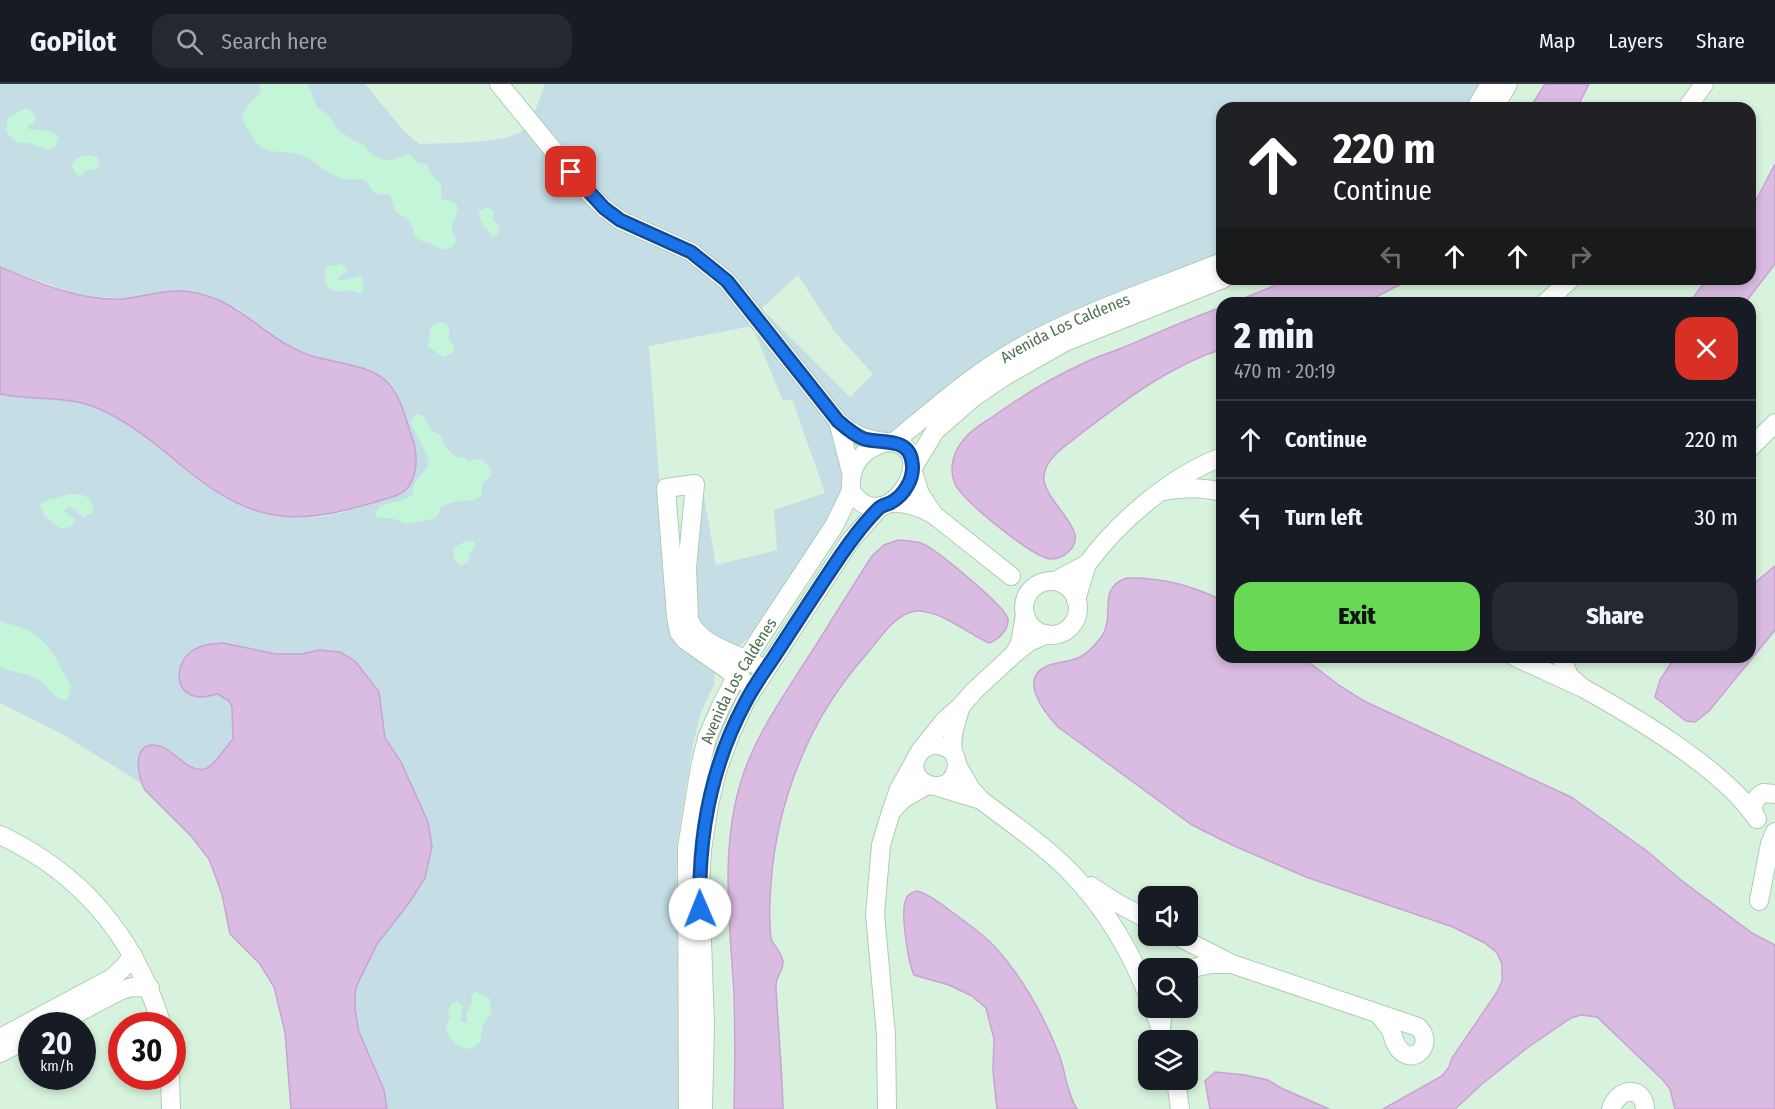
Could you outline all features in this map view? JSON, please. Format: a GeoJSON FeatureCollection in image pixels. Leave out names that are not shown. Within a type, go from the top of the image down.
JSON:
{"type":"FeatureCollection","features":[{"type":"Feature","properties":{"kind":"street"},"geometry":{"type":"LineString","coordinates":[[499,84],[586,190],[604,208],[620,220],[691,252],[727,281],[838,421],[849,431],[864,438],[903,446],[909,452],[912,460],[912,469],[920,494],[934,515]]}},
{"type":"Feature","properties":{"kind":"street"},"geometry":{"type":"LineString","coordinates":[[1480,102],[1490,84]]}},
{"type":"Feature","properties":{"kind":"street"},"geometry":{"type":"LineString","coordinates":[[1498,102],[1508,84]]}},
{"type":"Feature","properties":{"kind":"street"},"geometry":{"type":"LineString","coordinates":[[1691,102],[1704,84]]}},
{"type":"Feature","properties":{"kind":"street","name":"Avenida Los Caldenes"},"geometry":{"type":"LineString","coordinates":[[890,442],[993,363],[1018,349],[1083,318],[1216,264]]}},
{"type":"Feature","properties":{"kind":"street","name":"Avenida Los Caldenes"},"geometry":{"type":"LineString","coordinates":[[912,469],[935,431],[974,397],[1005,376],[1065,342],[1216,282]]}},
{"type":"Feature","properties":{"kind":"street"},"geometry":{"type":"LineString","coordinates":[[1552,297],[1564,285]]}},
{"type":"Feature","properties":{"kind":"street"},"geometry":{"type":"LineString","coordinates":[[838,421],[851,472],[851,491],[861,503],[870,506],[908,504],[923,508],[934,515],[1011,576],[1033,628],[1047,634]]}},
{"type":"Feature","properties":{"kind":"street"},"geometry":{"type":"LineString","coordinates":[[1756,442],[1775,423]]}},
{"type":"Feature","properties":{"kind":"street"},"geometry":{"type":"LineString","coordinates":[[851,472],[862,456],[878,445],[890,442]]}},
{"type":"Feature","properties":{"kind":"street"},"geometry":{"type":"LineString","coordinates":[[886,1109],[886,1035],[875,914],[880,845],[899,789],[918,755],[944,721],[962,706],[974,691],[1029,642],[1047,634],[1064,631],[1071,625],[1076,617],[1076,600],[1087,564],[1100,546],[1121,525],[1177,478],[1216,459]]}},
{"type":"Feature","properties":{"kind":"street"},"geometry":{"type":"LineString","coordinates":[[885,505],[905,489],[912,469]]}},
{"type":"Feature","properties":{"kind":"street"},"geometry":{"type":"LineString","coordinates":[[754,688],[686,640],[679,632],[666,488],[695,484],[687,568],[689,619],[692,627],[709,641],[766,670]]}},
{"type":"Feature","properties":{"kind":"street"},"geometry":{"type":"LineString","coordinates":[[1164,491],[1184,487],[1216,489]]}},
{"type":"Feature","properties":{"kind":"street","name":"Avenida Los Caldenes"},"geometry":{"type":"LineString","coordinates":[[688,1109],[687,848],[692,812],[708,738],[736,677],[834,526],[851,491]]}},
{"type":"Feature","properties":{"kind":"street","name":"Avenida Los Caldenes"},"geometry":{"type":"LineString","coordinates":[[703,1109],[705,1025],[700,886],[702,850],[717,771],[730,735],[754,688],[850,541],[885,505]]}},
{"type":"Feature","properties":{"kind":"street"},"geometry":{"type":"LineString","coordinates":[[670,534],[690,534]]}},
{"type":"Feature","properties":{"kind":"street"},"geometry":{"type":"LineString","coordinates":[[1014,654],[1020,644],[1030,590],[1087,564]]}},
{"type":"Feature","properties":{"kind":"street"},"geometry":{"type":"LineString","coordinates":[[1011,576],[1068,587],[1076,600]]}},
{"type":"Feature","properties":{"kind":"street"},"geometry":{"type":"LineString","coordinates":[[1528,663],[1583,688],[1621,710],[1682,751],[1763,819]]}},
{"type":"Feature","properties":{"kind":"street"},"geometry":{"type":"LineString","coordinates":[[1564,663],[1569,676],[1583,688]]}},
{"type":"Feature","properties":{"kind":"street"},"geometry":{"type":"LineString","coordinates":[[891,812],[903,799],[933,786],[944,785],[954,777],[954,732],[962,706]]}},
{"type":"Feature","properties":{"kind":"street"},"geometry":{"type":"LineString","coordinates":[[981,800],[922,781],[916,771],[918,755],[933,744],[947,747],[971,789],[981,800],[1074,875],[1138,914]]}},
{"type":"Feature","properties":{"kind":"street"},"geometry":{"type":"LineString","coordinates":[[1734,793],[1750,795],[1770,792]]}},
{"type":"Feature","properties":{"kind":"street"},"geometry":{"type":"LineString","coordinates":[[1759,901],[1772,838],[1753,805],[1755,800],[1770,792]]}},
{"type":"Feature","properties":{"kind":"street"},"geometry":{"type":"LineString","coordinates":[[0,835],[21,845],[52,865],[79,888],[115,928],[133,955],[150,988],[158,1012]]}},
{"type":"Feature","properties":{"kind":"street"},"geometry":{"type":"LineString","coordinates":[[1074,875],[1100,906],[1138,969]]}},
{"type":"Feature","properties":{"kind":"street"},"geometry":{"type":"LineString","coordinates":[[1124,946],[1130,930],[1138,926]]}},
{"type":"Feature","properties":{"kind":"street"},"geometry":{"type":"LineString","coordinates":[[1197,946],[1232,964],[1379,1015]]}},
{"type":"Feature","properties":{"kind":"street"},"geometry":{"type":"LineString","coordinates":[[67,1012],[116,984],[133,955]]}},
{"type":"Feature","properties":{"kind":"street"},"geometry":{"type":"LineString","coordinates":[[1198,966],[1211,963],[1232,964]]}},
{"type":"Feature","properties":{"kind":"street"},"geometry":{"type":"LineString","coordinates":[[116,984],[150,988]]}},
{"type":"Feature","properties":{"kind":"street"},"geometry":{"type":"LineString","coordinates":[[0,1038],[18,1032]]}},
{"type":"Feature","properties":{"kind":"street"},"geometry":{"type":"LineString","coordinates":[[0,1053],[18,1044]]}},
{"type":"Feature","properties":{"kind":"street"},"geometry":{"type":"LineString","coordinates":[[170,1090],[171,1109]]}},
{"type":"Feature","properties":{"kind":"street"},"geometry":{"type":"LineString","coordinates":[[1177,1090],[1180,1109]]}},
{"type":"Feature","properties":{"kind":"street"},"geometry":{"type":"LineString","coordinates":[[1611,1109],[1618,1096],[1624,1092],[1634,1092],[1640,1096],[1646,1109]]}},
{"type":"Feature","properties":{"kind":"shaded area"},"geometry":{"type":"Polygon","coordinates":[[[0,84],[1545,84],[1534,102],[1216,102],[1216,285],[1276,285],[1247,297],[1216,297],[1216,309],[1085,362],[1019,398],[970,432],[954,481],[961,493],[1023,544],[1046,558],[1054,560],[1062,557],[1069,551],[1076,537],[1072,527],[1047,491],[1045,471],[1051,461],[1061,449],[1134,393],[1162,376],[1216,352],[1216,598],[1165,581],[1127,578],[1108,600],[1109,613],[1103,635],[1088,652],[1078,658],[1049,665],[1037,697],[1046,714],[1067,735],[1192,825],[1306,877],[1453,927],[1485,943],[1497,953],[1502,964],[1502,981],[1497,992],[1442,1076],[1383,1109],[1329,1109],[1268,1080],[1215,1072],[1205,1081],[1210,1109],[1077,1109],[1070,1099],[1068,1082],[1060,1057],[1041,1013],[1012,967],[993,946],[917,891],[911,892],[921,978],[949,985],[972,996],[986,1008],[994,1039],[993,1071],[997,1109],[783,1109],[775,983],[783,963],[779,950],[772,941],[770,892],[779,822],[799,762],[835,695],[861,660],[899,619],[909,613],[927,613],[948,619],[989,643],[996,640],[1005,630],[922,543],[898,540],[884,546],[872,556],[782,696],[743,776],[728,849],[727,896],[735,1043],[734,1109],[0,1109],[0,394],[8,396],[160,294],[123,299],[0,267],[0,84]]]}},
{"type":"Feature","properties":{"kind":"shaded area"},"geometry":{"type":"Polygon","coordinates":[[[0,84],[365,84],[405,132],[419,144],[488,141],[514,135],[522,131],[530,121],[545,84],[1481,84],[1470,102],[1216,102],[1216,255],[1078,311],[891,433],[882,434],[854,426],[765,320],[769,316],[850,397],[873,374],[834,331],[798,275],[749,320],[752,326],[649,346],[670,618],[715,674],[714,685],[701,712],[693,744],[678,838],[676,895],[680,1015],[679,1109],[291,1109],[285,1032],[274,987],[260,964],[230,934],[222,894],[209,859],[192,837],[139,782],[64,735],[0,703],[0,394],[62,400],[99,409],[152,441],[199,479],[237,502],[256,510],[298,518],[320,517],[344,512],[400,494],[407,488],[417,454],[407,420],[365,369],[305,354],[276,338],[237,308],[209,297],[181,292],[123,299],[78,295],[0,267],[0,84]]]}},
{"type":"Feature","properties":{"kind":"shaded area"},"geometry":{"type":"Polygon","coordinates":[[[1545,84],[1589,84],[1580,102],[1534,102],[1545,84]]]}},
{"type":"Feature","properties":{"kind":"shaded area"},"geometry":{"type":"Polygon","coordinates":[[[1589,84],[1775,84],[1775,164],[1756,200],[1756,102],[1580,102],[1589,84]]]}},
{"type":"Feature","properties":{"kind":"shaded area"},"geometry":{"type":"Polygon","coordinates":[[[1775,164],[1775,264],[1750,297],[1694,297],[1702,285],[1756,285],[1756,200],[1775,164]]]}},
{"type":"Feature","properties":{"kind":"shaded area"},"geometry":{"type":"Polygon","coordinates":[[[1775,264],[1775,566],[1756,582],[1756,297],[1750,297],[1775,264]]]}},
{"type":"Feature","properties":{"kind":"shaded area"},"geometry":{"type":"Polygon","coordinates":[[[0,267],[60,290],[91,297],[122,299],[174,291],[208,296],[238,311],[290,347],[315,357],[377,374],[395,392],[405,414],[416,453],[413,479],[403,492],[395,496],[334,513],[283,516],[259,512],[235,502],[210,487],[120,419],[97,408],[73,401],[0,394],[0,267]]]}},
{"type":"Feature","properties":{"kind":"shaded area"},"geometry":{"type":"Polygon","coordinates":[[[1276,285],[1399,285],[1376,297],[1247,297],[1276,285]]]}},
{"type":"Feature","properties":{"kind":"shaded area"},"geometry":{"type":"Polygon","coordinates":[[[1399,285],[1702,285],[1694,297],[1376,297],[1399,285]]]}},
{"type":"Feature","properties":{"kind":"shaded area"},"geometry":{"type":"Polygon","coordinates":[[[1216,309],[1216,351],[1184,364],[1132,396],[1051,459],[1045,471],[1045,482],[1049,494],[1072,526],[1075,537],[1073,547],[1063,556],[1048,559],[1025,546],[982,513],[955,484],[952,466],[955,454],[961,443],[976,427],[1050,380],[1089,361],[1216,309]]]}},
{"type":"Feature","properties":{"kind":"shaded area"},"geometry":{"type":"Polygon","coordinates":[[[755,333],[805,389],[821,411],[833,433],[841,456],[843,480],[832,515],[764,618],[748,638],[735,648],[699,626],[693,569],[703,491],[716,565],[777,550],[774,510],[825,493],[792,399],[783,401],[755,333]]]}},
{"type":"Feature","properties":{"kind":"shaded area"},"geometry":{"type":"Polygon","coordinates":[[[898,540],[921,543],[954,566],[1004,612],[1008,619],[1007,627],[996,640],[989,643],[938,615],[919,611],[911,612],[896,621],[882,635],[845,680],[828,706],[813,733],[789,791],[780,821],[771,883],[771,938],[783,961],[776,987],[783,1109],[734,1109],[734,996],[728,885],[731,830],[743,775],[757,742],[775,710],[872,556],[884,545],[898,540]]]}},
{"type":"Feature","properties":{"kind":"shaded area"},"geometry":{"type":"Polygon","coordinates":[[[1775,566],[1775,630],[1756,653],[1756,582],[1775,566]]]}},
{"type":"Feature","properties":{"kind":"shaded area"},"geometry":{"type":"Polygon","coordinates":[[[1127,578],[1152,579],[1176,583],[1216,598],[1216,663],[1310,663],[1364,701],[1571,797],[1647,851],[1681,880],[1752,933],[1775,945],[1775,1109],[1675,1109],[1670,1089],[1663,1080],[1597,1017],[1581,1015],[1571,1018],[1527,1048],[1455,1109],[1383,1109],[1442,1076],[1449,1067],[1452,1058],[1502,981],[1502,964],[1497,953],[1485,943],[1453,927],[1306,877],[1192,825],[1058,727],[1036,696],[1035,679],[1039,672],[1047,666],[1085,654],[1102,636],[1106,628],[1109,595],[1118,582],[1127,578]]]}},
{"type":"Feature","properties":{"kind":"shaded area"},"geometry":{"type":"Polygon","coordinates":[[[1775,630],[1775,945],[1752,933],[1681,880],[1647,851],[1471,749],[1434,735],[1364,701],[1310,663],[1671,663],[1660,680],[1655,697],[1686,721],[1745,663],[1756,663],[1756,652],[1775,630]]]}},
{"type":"Feature","properties":{"kind":"shaded area"},"geometry":{"type":"Polygon","coordinates":[[[223,643],[276,654],[302,654],[319,650],[340,652],[355,661],[379,692],[385,738],[401,762],[428,822],[432,846],[425,878],[377,944],[355,993],[359,1032],[384,1090],[387,1109],[291,1109],[285,1032],[274,987],[260,964],[230,934],[222,894],[209,859],[192,837],[142,785],[138,762],[139,755],[147,746],[162,747],[185,764],[205,769],[216,760],[233,739],[232,707],[229,701],[218,694],[200,697],[187,693],[180,682],[179,675],[183,662],[192,651],[203,646],[223,643]]]}},
{"type":"Feature","properties":{"kind":"shaded area"},"geometry":{"type":"Polygon","coordinates":[[[1671,663],[1748,663],[1709,711],[1695,722],[1686,721],[1655,697],[1660,680],[1671,663]]]}},
{"type":"Feature","properties":{"kind":"shaded area"},"geometry":{"type":"Polygon","coordinates":[[[917,891],[936,900],[980,933],[995,947],[1015,972],[1047,1028],[1060,1057],[1077,1109],[997,1109],[993,1071],[994,1039],[986,1008],[972,996],[949,985],[914,975],[907,948],[904,905],[907,897],[917,891]]]}},
{"type":"Feature","properties":{"kind":"shaded area"},"geometry":{"type":"Polygon","coordinates":[[[1581,1015],[1597,1017],[1663,1080],[1670,1089],[1675,1109],[1455,1109],[1527,1048],[1571,1018],[1581,1015]]]}},
{"type":"Feature","properties":{"kind":"shaded area"},"geometry":{"type":"Polygon","coordinates":[[[1215,1072],[1268,1080],[1329,1109],[1210,1109],[1205,1081],[1215,1072]]]}},
{"type":"Feature","properties":{"kind":"sand"},"geometry":{"type":"Polygon","coordinates":[[[260,84],[308,84],[317,107],[331,118],[336,128],[354,141],[363,144],[372,155],[388,161],[409,154],[417,162],[427,165],[430,173],[441,184],[441,199],[453,202],[457,206],[452,226],[456,239],[453,246],[444,249],[419,240],[408,220],[395,211],[391,196],[376,193],[363,181],[337,177],[299,154],[271,151],[260,147],[245,124],[243,114],[260,93],[260,84]]]}},
{"type":"Feature","properties":{"kind":"sand"},"geometry":{"type":"Polygon","coordinates":[[[26,108],[35,115],[35,122],[28,126],[29,129],[57,135],[59,138],[55,147],[49,150],[30,143],[18,143],[6,132],[8,118],[26,108]]]}},
{"type":"Feature","properties":{"kind":"sand"},"geometry":{"type":"Polygon","coordinates":[[[91,155],[97,157],[100,167],[90,169],[80,176],[75,174],[72,165],[75,160],[91,155]]]}},
{"type":"Feature","properties":{"kind":"sand"},"geometry":{"type":"Polygon","coordinates":[[[487,207],[494,211],[493,221],[500,226],[497,235],[493,236],[481,221],[479,211],[487,207]]]}},
{"type":"Feature","properties":{"kind":"sand"},"geometry":{"type":"Polygon","coordinates":[[[340,264],[347,271],[339,276],[338,280],[360,276],[363,280],[362,292],[349,290],[336,292],[328,287],[324,276],[327,267],[340,264]]]}},
{"type":"Feature","properties":{"kind":"sand"},"geometry":{"type":"Polygon","coordinates":[[[443,322],[449,326],[449,340],[454,350],[443,357],[428,346],[431,326],[443,322]]]}},
{"type":"Feature","properties":{"kind":"sand"},"geometry":{"type":"Polygon","coordinates":[[[417,414],[423,416],[431,430],[440,435],[447,449],[457,458],[464,457],[469,461],[483,460],[490,469],[491,476],[482,484],[482,495],[472,501],[462,500],[444,505],[436,518],[408,524],[391,518],[378,518],[375,514],[380,506],[412,495],[414,484],[428,466],[429,460],[411,423],[417,414]]]}},
{"type":"Feature","properties":{"kind":"sand"},"geometry":{"type":"Polygon","coordinates":[[[71,494],[87,497],[92,503],[93,512],[84,517],[71,507],[67,507],[64,512],[75,519],[72,526],[61,529],[45,516],[40,505],[44,501],[71,494]]]}},
{"type":"Feature","properties":{"kind":"sand"},"geometry":{"type":"Polygon","coordinates":[[[471,540],[475,543],[475,547],[469,554],[468,562],[461,565],[454,557],[455,547],[471,540]]]}},
{"type":"Feature","properties":{"kind":"sand"},"geometry":{"type":"Polygon","coordinates":[[[0,621],[33,633],[47,646],[71,686],[68,698],[64,700],[59,698],[32,677],[0,667],[0,621]]]}},
{"type":"Feature","properties":{"kind":"sand"},"geometry":{"type":"Polygon","coordinates":[[[474,991],[490,999],[491,1014],[483,1025],[480,1042],[470,1049],[454,1042],[445,1026],[450,1018],[448,1013],[452,1003],[458,1002],[463,1007],[460,1021],[467,1023],[466,1013],[472,1003],[471,997],[474,991]]]}},
{"type":"Feature","properties":{"kind":"route"},"geometry":{"type":"LineString","coordinates":[[571,172],[604,208],[620,220],[691,252],[727,281],[838,421],[849,431],[874,441],[894,442],[903,446],[909,452],[912,460],[910,480],[905,489],[890,503],[881,506],[850,541],[745,702],[717,771],[709,805],[702,850],[700,909]]}}]}
